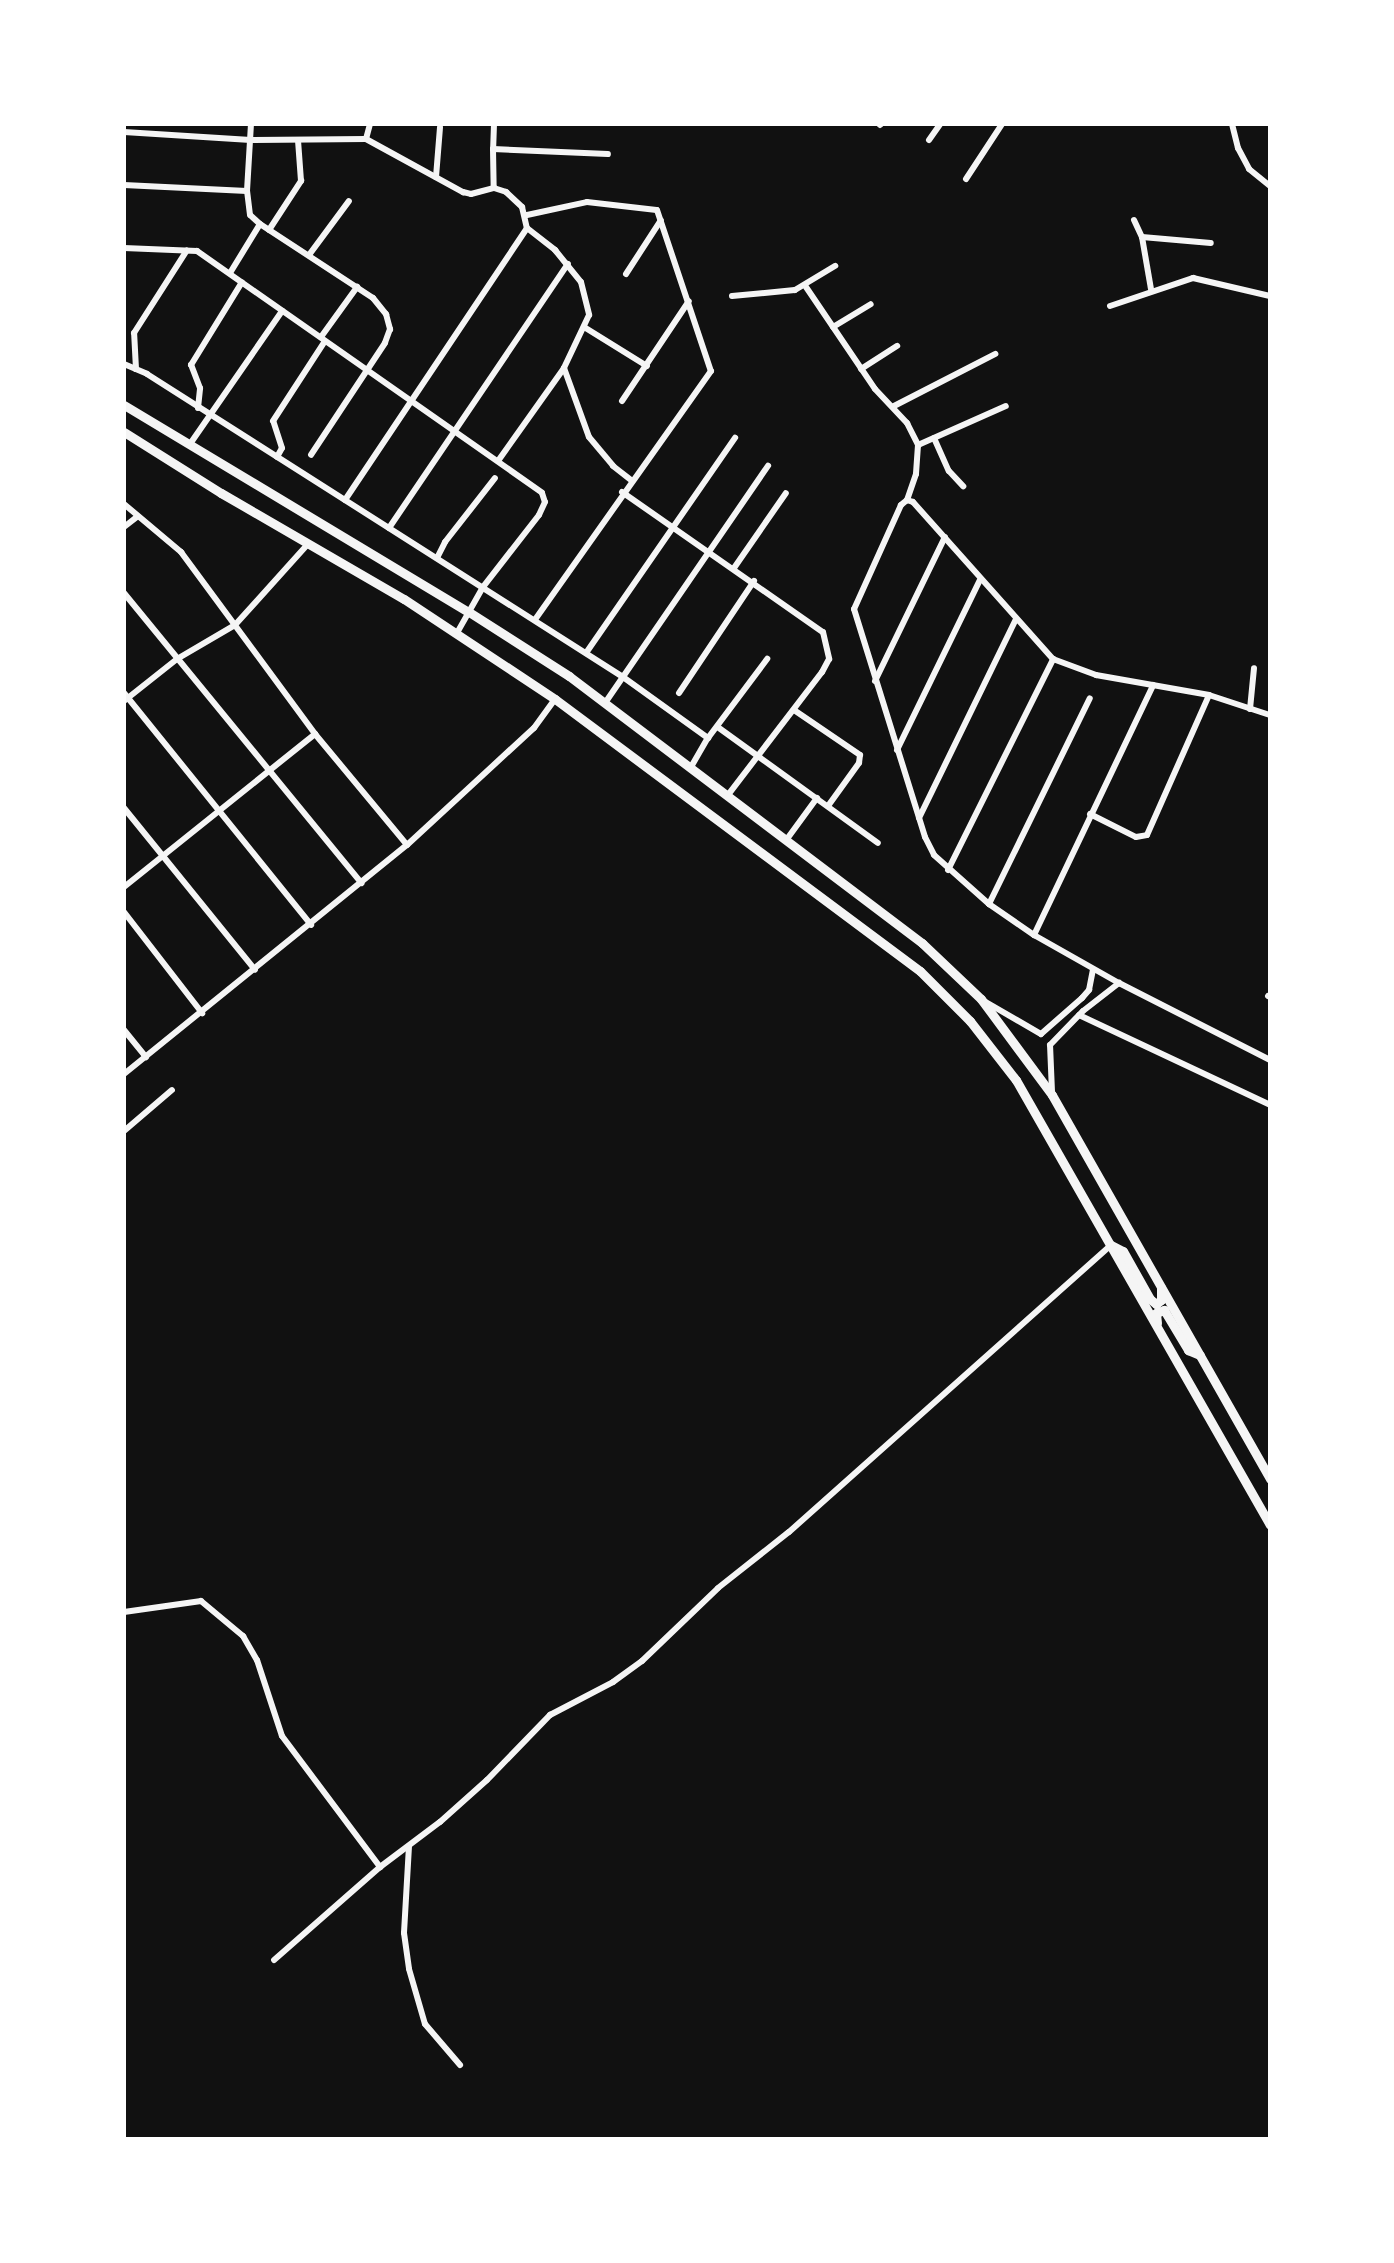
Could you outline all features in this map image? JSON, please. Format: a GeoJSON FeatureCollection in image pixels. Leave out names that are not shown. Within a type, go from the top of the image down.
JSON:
{"type":"FeatureCollection","features":[{"type":"Feature","properties":{"kind":"highway"},"geometry":{"type":"LineString","coordinates":[[124,405],[469,612],[605,703],[922,943],[981,999],[1052,1095],[1270,1479]]}},
{"type":"Feature","properties":{"kind":"highway"},"geometry":{"type":"LineString","coordinates":[[124,432],[457,633],[555,699],[920,971],[970,1021],[1016,1080],[1270,1525]]}},
{"type":"Feature","properties":{"kind":"highway"},"geometry":{"type":"LineString","coordinates":[[1111,1245],[1123,1251],[1150,1299],[1156,1304],[1161,1300],[1160,1286]]}},
{"type":"Feature","properties":{"kind":"highway"},"geometry":{"type":"LineString","coordinates":[[1159,1327],[1156,1313],[1164,1310],[1188,1350],[1200,1355]]}},
{"type":"Feature","properties":{"kind":"street"},"geometry":{"type":"LineString","coordinates":[[251,124],[247,191],[250,215],[373,298],[386,314],[390,329],[368,371],[311,455]]}},
{"type":"Feature","properties":{"kind":"street"},"geometry":{"type":"LineString","coordinates":[[366,139],[370,124]]}},
{"type":"Feature","properties":{"kind":"street"},"geometry":{"type":"LineString","coordinates":[[494,124],[494,188]]}},
{"type":"Feature","properties":{"kind":"street"},"geometry":{"type":"LineString","coordinates":[[929,140],[940,124]]}},
{"type":"Feature","properties":{"kind":"street"},"geometry":{"type":"LineString","coordinates":[[966,179],[1002,124]]}},
{"type":"Feature","properties":{"kind":"street"},"geometry":{"type":"LineString","coordinates":[[1232,124],[1238,148],[1249,169],[1270,186]]}},
{"type":"Feature","properties":{"kind":"street"},"geometry":{"type":"LineString","coordinates":[[436,177],[440,127]]}},
{"type":"Feature","properties":{"kind":"street"},"geometry":{"type":"LineString","coordinates":[[124,132],[251,140],[366,139],[471,194],[494,188],[516,199],[527,215],[527,228],[345,500]]}},
{"type":"Feature","properties":{"kind":"street"},"geometry":{"type":"LineString","coordinates":[[269,230],[301,181],[298,140]]}},
{"type":"Feature","properties":{"kind":"street"},"geometry":{"type":"LineString","coordinates":[[493,149],[608,154]]}},
{"type":"Feature","properties":{"kind":"street"},"geometry":{"type":"LineString","coordinates":[[124,185],[247,191]]}},
{"type":"Feature","properties":{"kind":"street"},"geometry":{"type":"LineString","coordinates":[[309,255],[349,201]]}},
{"type":"Feature","properties":{"kind":"street"},"geometry":{"type":"LineString","coordinates":[[527,215],[587,202],[657,210],[709,362],[710,378],[622,492],[535,620]]}},
{"type":"Feature","properties":{"kind":"street"},"geometry":{"type":"LineString","coordinates":[[626,274],[661,220]]}},
{"type":"Feature","properties":{"kind":"street"},"geometry":{"type":"LineString","coordinates":[[1134,220],[1142,237],[1151,289]]}},
{"type":"Feature","properties":{"kind":"street"},"geometry":{"type":"LineString","coordinates":[[230,273],[260,224]]}},
{"type":"Feature","properties":{"kind":"street"},"geometry":{"type":"LineString","coordinates":[[498,461],[564,368],[589,315],[581,282],[568,264],[527,228]]}},
{"type":"Feature","properties":{"kind":"street"},"geometry":{"type":"LineString","coordinates":[[1142,237],[1211,243]]}},
{"type":"Feature","properties":{"kind":"street"},"geometry":{"type":"LineString","coordinates":[[124,248],[197,251],[542,493],[545,502],[483,587],[457,633]]}},
{"type":"Feature","properties":{"kind":"street"},"geometry":{"type":"LineString","coordinates":[[136,369],[132,354],[134,333],[187,250]]}},
{"type":"Feature","properties":{"kind":"street"},"geometry":{"type":"LineString","coordinates":[[389,528],[568,264]]}},
{"type":"Feature","properties":{"kind":"street"},"geometry":{"type":"LineString","coordinates":[[732,296],[806,287],[835,266]]}},
{"type":"Feature","properties":{"kind":"street"},"geometry":{"type":"LineString","coordinates":[[1110,306],[1151,289],[1193,278],[1270,296]]}},
{"type":"Feature","properties":{"kind":"street"},"geometry":{"type":"LineString","coordinates":[[198,408],[200,388],[191,365],[242,282]]}},
{"type":"Feature","properties":{"kind":"street"},"geometry":{"type":"LineString","coordinates":[[277,457],[282,448],[273,421],[357,287]]}},
{"type":"Feature","properties":{"kind":"street"},"geometry":{"type":"LineString","coordinates":[[806,287],[875,389],[894,406],[918,445],[916,474],[907,500],[901,505],[854,609],[919,818],[934,855],[989,904],[1034,935],[1119,983],[1270,1060]]}},
{"type":"Feature","properties":{"kind":"street"},"geometry":{"type":"LineString","coordinates":[[622,401],[689,301]]}},
{"type":"Feature","properties":{"kind":"street"},"geometry":{"type":"LineString","coordinates":[[833,327],[871,304]]}},
{"type":"Feature","properties":{"kind":"street"},"geometry":{"type":"LineString","coordinates":[[190,444],[282,311]]}},
{"type":"Feature","properties":{"kind":"street"},"geometry":{"type":"LineString","coordinates":[[584,327],[647,366]]}},
{"type":"Feature","properties":{"kind":"street"},"geometry":{"type":"LineString","coordinates":[[861,369],[897,346]]}},
{"type":"Feature","properties":{"kind":"street"},"geometry":{"type":"LineString","coordinates":[[894,406],[995,354]]}},
{"type":"Feature","properties":{"kind":"street"},"geometry":{"type":"LineString","coordinates":[[124,364],[535,620],[623,677],[708,738]]}},
{"type":"Feature","properties":{"kind":"street"},"geometry":{"type":"LineString","coordinates":[[564,368],[589,437],[613,466],[631,480]]}},
{"type":"Feature","properties":{"kind":"street"},"geometry":{"type":"LineString","coordinates":[[918,445],[1006,406]]}},
{"type":"Feature","properties":{"kind":"street"},"geometry":{"type":"LineString","coordinates":[[586,653],[735,438]]}},
{"type":"Feature","properties":{"kind":"street"},"geometry":{"type":"LineString","coordinates":[[934,438],[949,471],[963,486]]}},
{"type":"Feature","properties":{"kind":"street"},"geometry":{"type":"LineString","coordinates":[[605,703],[768,466]]}},
{"type":"Feature","properties":{"kind":"street"},"geometry":{"type":"LineString","coordinates":[[437,558],[445,542],[495,478]]}},
{"type":"Feature","properties":{"kind":"street"},"geometry":{"type":"LineString","coordinates":[[622,492],[754,581],[823,632],[828,646],[829,659],[760,756],[728,795]]}},
{"type":"Feature","properties":{"kind":"street"},"geometry":{"type":"LineString","coordinates":[[734,568],[786,493]]}},
{"type":"Feature","properties":{"kind":"street"},"geometry":{"type":"LineString","coordinates":[[907,500],[913,502],[1053,659],[1096,675],[1209,695],[1270,715]]}},
{"type":"Feature","properties":{"kind":"street"},"geometry":{"type":"LineString","coordinates":[[124,504],[181,552],[315,734],[407,845]]}},
{"type":"Feature","properties":{"kind":"street"},"geometry":{"type":"LineString","coordinates":[[124,527],[137,517]]}},
{"type":"Feature","properties":{"kind":"street"},"geometry":{"type":"LineString","coordinates":[[875,681],[945,537]]}},
{"type":"Feature","properties":{"kind":"street"},"geometry":{"type":"LineString","coordinates":[[308,544],[235,625],[177,659],[125,697],[311,925]]}},
{"type":"Feature","properties":{"kind":"street"},"geometry":{"type":"LineString","coordinates":[[897,750],[980,580]]}},
{"type":"Feature","properties":{"kind":"street"},"geometry":{"type":"LineString","coordinates":[[679,693],[754,581]]}},
{"type":"Feature","properties":{"kind":"street"},"geometry":{"type":"LineString","coordinates":[[124,593],[361,883]]}},
{"type":"Feature","properties":{"kind":"street"},"geometry":{"type":"LineString","coordinates":[[919,818],[1016,619]]}},
{"type":"Feature","properties":{"kind":"street"},"geometry":{"type":"LineString","coordinates":[[691,767],[708,738],[719,728],[767,659]]}},
{"type":"Feature","properties":{"kind":"street"},"geometry":{"type":"LineString","coordinates":[[948,870],[1053,659]]}},
{"type":"Feature","properties":{"kind":"street"},"geometry":{"type":"LineString","coordinates":[[1250,709],[1254,668]]}},
{"type":"Feature","properties":{"kind":"street"},"geometry":{"type":"LineString","coordinates":[[1034,935],[1153,685]]}},
{"type":"Feature","properties":{"kind":"street"},"geometry":{"type":"LineString","coordinates":[[1090,814],[1136,837],[1147,835],[1209,695]]}},
{"type":"Feature","properties":{"kind":"street"},"geometry":{"type":"LineString","coordinates":[[989,904],[1090,698]]}},
{"type":"Feature","properties":{"kind":"street"},"geometry":{"type":"LineString","coordinates":[[124,1074],[407,845],[534,728],[555,699]]}},
{"type":"Feature","properties":{"kind":"street"},"geometry":{"type":"LineString","coordinates":[[794,710],[860,755],[828,806]]}},
{"type":"Feature","properties":{"kind":"street"},"geometry":{"type":"LineString","coordinates":[[719,728],[878,843]]}},
{"type":"Feature","properties":{"kind":"street"},"geometry":{"type":"LineString","coordinates":[[124,887],[315,734]]}},
{"type":"Feature","properties":{"kind":"street"},"geometry":{"type":"LineString","coordinates":[[787,839],[817,798]]}},
{"type":"Feature","properties":{"kind":"street"},"geometry":{"type":"LineString","coordinates":[[124,808],[255,970]]}},
{"type":"Feature","properties":{"kind":"street"},"geometry":{"type":"LineString","coordinates":[[124,912],[202,1013]]}},
{"type":"Feature","properties":{"kind":"street"},"geometry":{"type":"LineString","coordinates":[[981,999],[1041,1034],[1089,990],[1093,969]]}},
{"type":"Feature","properties":{"kind":"street"},"geometry":{"type":"LineString","coordinates":[[1052,1095],[1050,1045],[1079,1015],[1119,983]]}},
{"type":"Feature","properties":{"kind":"street"},"geometry":{"type":"LineString","coordinates":[[1079,1015],[1270,1105]]}},
{"type":"Feature","properties":{"kind":"street"},"geometry":{"type":"LineString","coordinates":[[124,1030],[146,1057]]}},
{"type":"Feature","properties":{"kind":"street"},"geometry":{"type":"LineString","coordinates":[[124,1131],[172,1090]]}},
{"type":"Feature","properties":{"kind":"street"},"geometry":{"type":"LineString","coordinates":[[274,1960],[380,1867],[487,1780],[550,1715],[613,1682],[642,1661],[718,1588],[789,1532],[1111,1245]]}},
{"type":"Feature","properties":{"kind":"street"},"geometry":{"type":"LineString","coordinates":[[124,1612],[201,1601],[243,1636],[257,1660],[282,1736],[380,1867]]}},
{"type":"Feature","properties":{"kind":"street"},"geometry":{"type":"LineString","coordinates":[[409,1846],[404,1933],[409,1969],[425,2024],[460,2065]]}}]}
